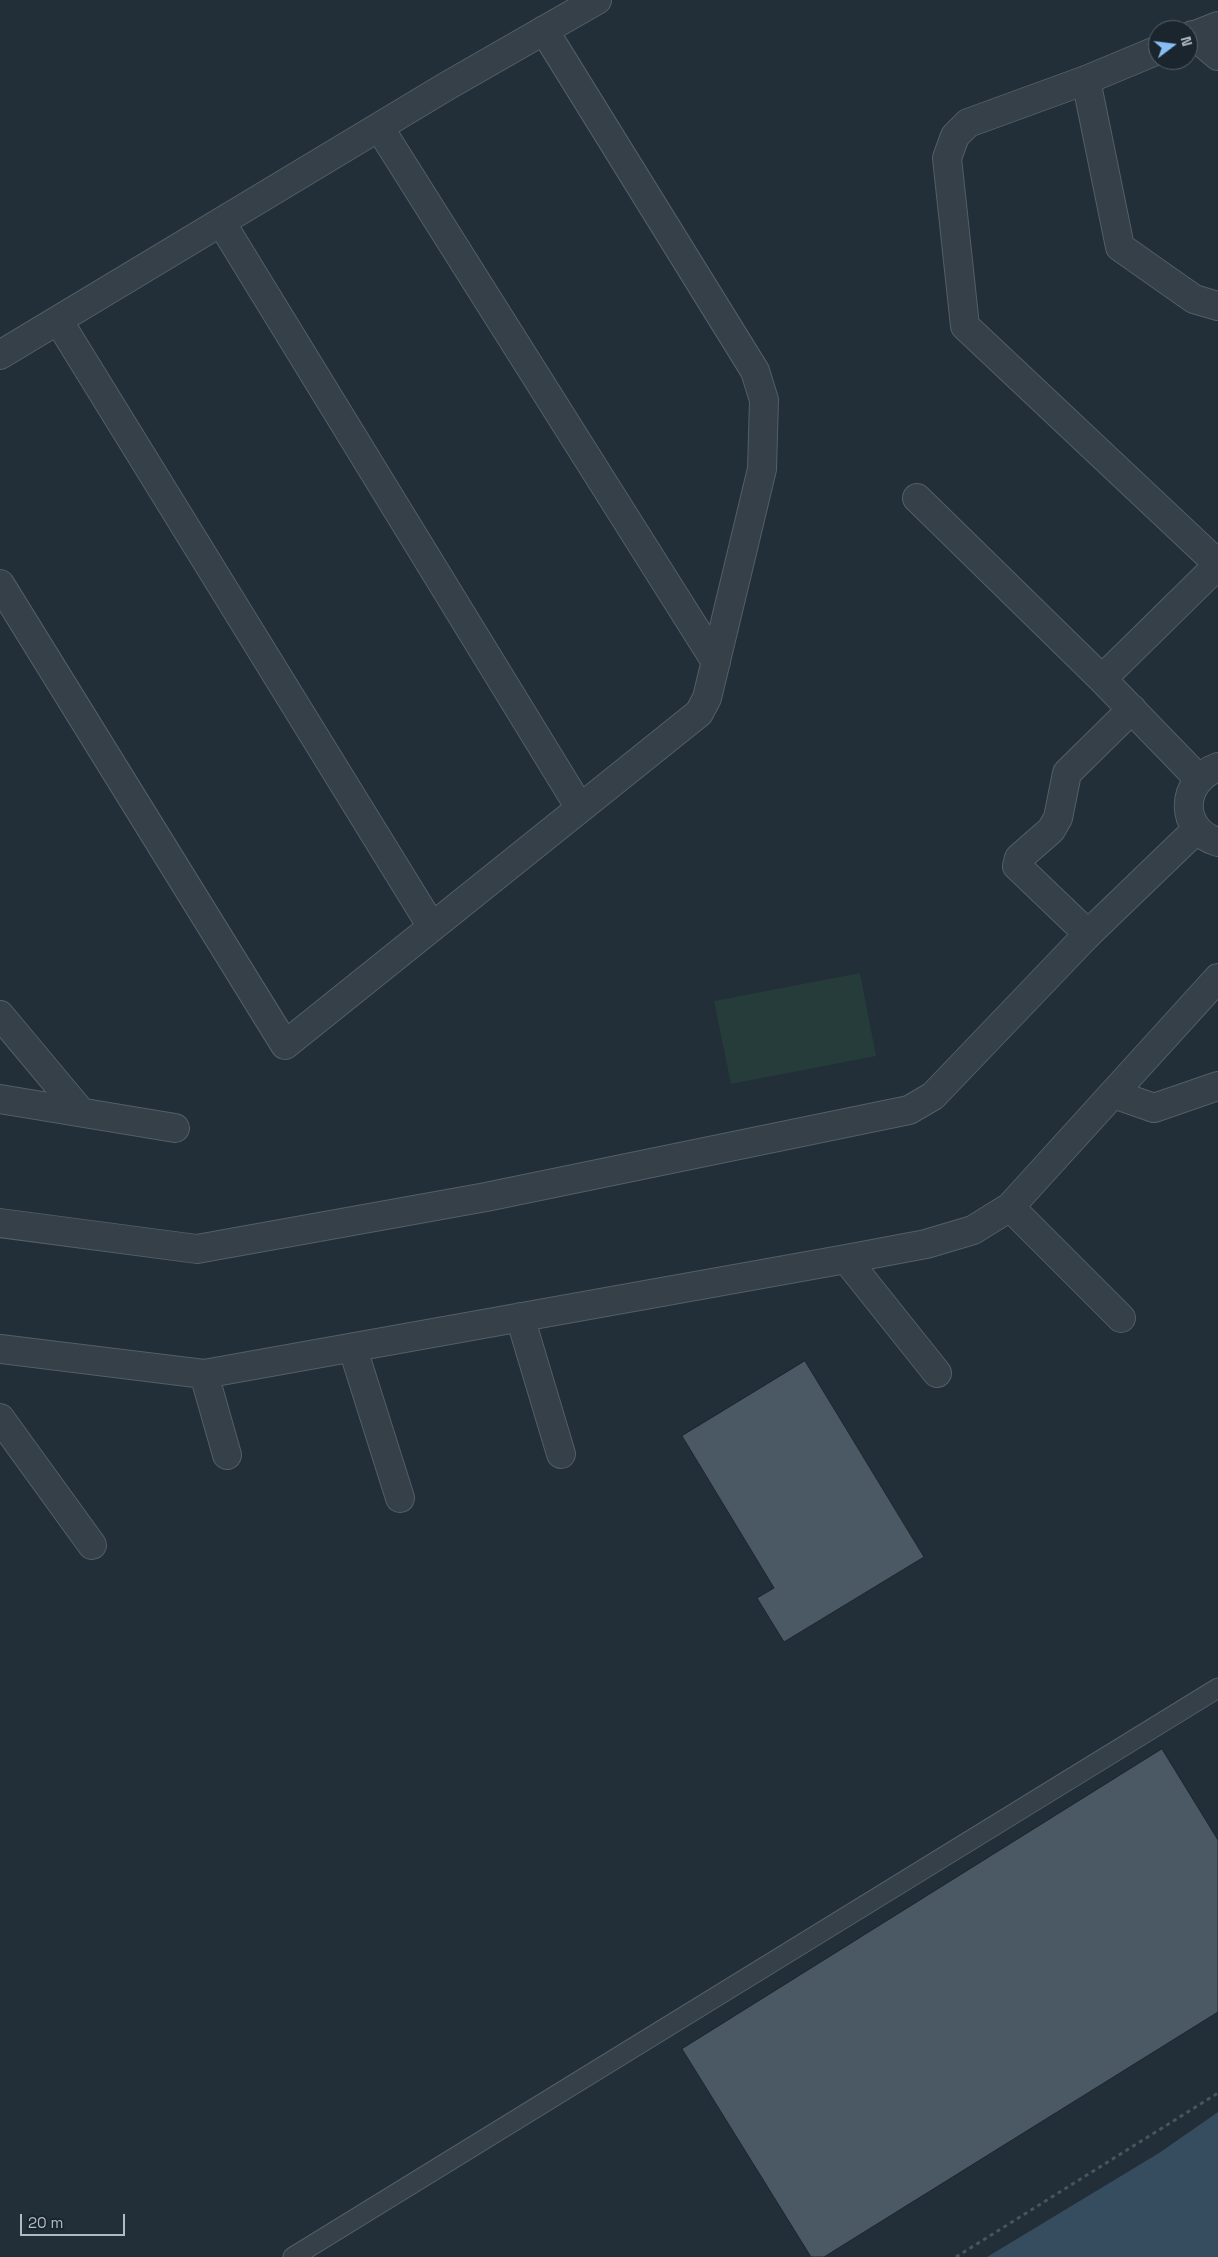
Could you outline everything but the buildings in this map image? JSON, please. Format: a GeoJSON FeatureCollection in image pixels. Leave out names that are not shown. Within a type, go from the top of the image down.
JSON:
{"type":"FeatureCollection","features":[{"type":"Feature","properties":{"kind":"street"},"geometry":{"type":"LineString","coordinates":[[0,355],[379,127],[597,0]]}},
{"type":"Feature","properties":{"kind":"street"},"geometry":{"type":"LineString","coordinates":[[1198,33],[1218,26]]}},
{"type":"Feature","properties":{"kind":"street"},"geometry":{"type":"LineString","coordinates":[[0,584],[285,1045],[699,712],[707,698],[762,469],[764,400],[755,371],[544,30]]}},
{"type":"Feature","properties":{"kind":"street"},"geometry":{"type":"LineString","coordinates":[[1198,42],[1218,56]]}},
{"type":"Feature","properties":{"kind":"street"},"geometry":{"type":"LineString","coordinates":[[1102,679],[1218,565],[965,326],[947,158],[955,136],[968,122],[1086,80],[1148,54]]}},
{"type":"Feature","properties":{"kind":"street"},"geometry":{"type":"LineString","coordinates":[[1086,80],[1120,247],[1194,299],[1218,306]]}},
{"type":"Feature","properties":{"kind":"street"},"geometry":{"type":"LineString","coordinates":[[379,127],[716,662]]}},
{"type":"Feature","properties":{"kind":"street"},"geometry":{"type":"LineString","coordinates":[[221,222],[580,808]]}},
{"type":"Feature","properties":{"kind":"street"},"geometry":{"type":"LineString","coordinates":[[58,320],[432,927]]}},
{"type":"Feature","properties":{"kind":"street"},"geometry":{"type":"LineString","coordinates":[[0,1223],[197,1248],[486,1197],[909,1110],[933,1096],[1088,934],[1208,836],[1191,817],[1188,804],[1191,790],[1208,773],[1132,709],[917,498]]}},
{"type":"Feature","properties":{"kind":"street"},"geometry":{"type":"LineString","coordinates":[[1088,934],[1021,872],[1017,866],[1019,858],[1051,830],[1058,818],[1068,773],[1132,709]]}},
{"type":"Feature","properties":{"kind":"street"},"geometry":{"type":"LineString","coordinates":[[0,1349],[204,1374],[353,1349],[846,1259],[926,1244],[974,1230],[1010,1207],[1216,986]]}},
{"type":"Feature","properties":{"kind":"street"},"geometry":{"type":"LineString","coordinates":[[0,1015],[82,1112]]}},
{"type":"Feature","properties":{"kind":"street"},"geometry":{"type":"LineString","coordinates":[[1114,1094],[1154,1108],[1218,1086]]}},
{"type":"Feature","properties":{"kind":"street"},"geometry":{"type":"LineString","coordinates":[[0,1099],[175,1128]]}},
{"type":"Feature","properties":{"kind":"street"},"geometry":{"type":"LineString","coordinates":[[1010,1207],[1121,1318]]}},
{"type":"Feature","properties":{"kind":"street"},"geometry":{"type":"LineString","coordinates":[[846,1259],[937,1373]]}},
{"type":"Feature","properties":{"kind":"street"},"geometry":{"type":"LineString","coordinates":[[520,1317],[561,1454]]}},
{"type":"Feature","properties":{"kind":"street"},"geometry":{"type":"LineString","coordinates":[[353,1349],[400,1498]]}},
{"type":"Feature","properties":{"kind":"street"},"geometry":{"type":"LineString","coordinates":[[204,1374],[227,1455]]}},
{"type":"Feature","properties":{"kind":"street"},"geometry":{"type":"LineString","coordinates":[[0,1418],[92,1545]]}},
{"type":"Feature","properties":{"kind":"lane"},"geometry":{"type":"LineString","coordinates":[[293,2257],[1218,1688]]}},
{"type":"Feature","properties":{"kind":"path"},"geometry":{"type":"LineString","coordinates":[[956,2257],[1218,2093]]}},
{"type":"Feature","properties":{"kind":"green space"},"geometry":{"type":"Polygon","coordinates":[[[860,973],[876,1056],[731,1084],[714,1001],[860,973]]]}},
{"type":"Feature","properties":{"kind":"water"},"geometry":{"type":"Polygon","coordinates":[[[1218,2112],[1218,2257],[987,2257],[1159,2153],[1218,2112]]]}}]}
